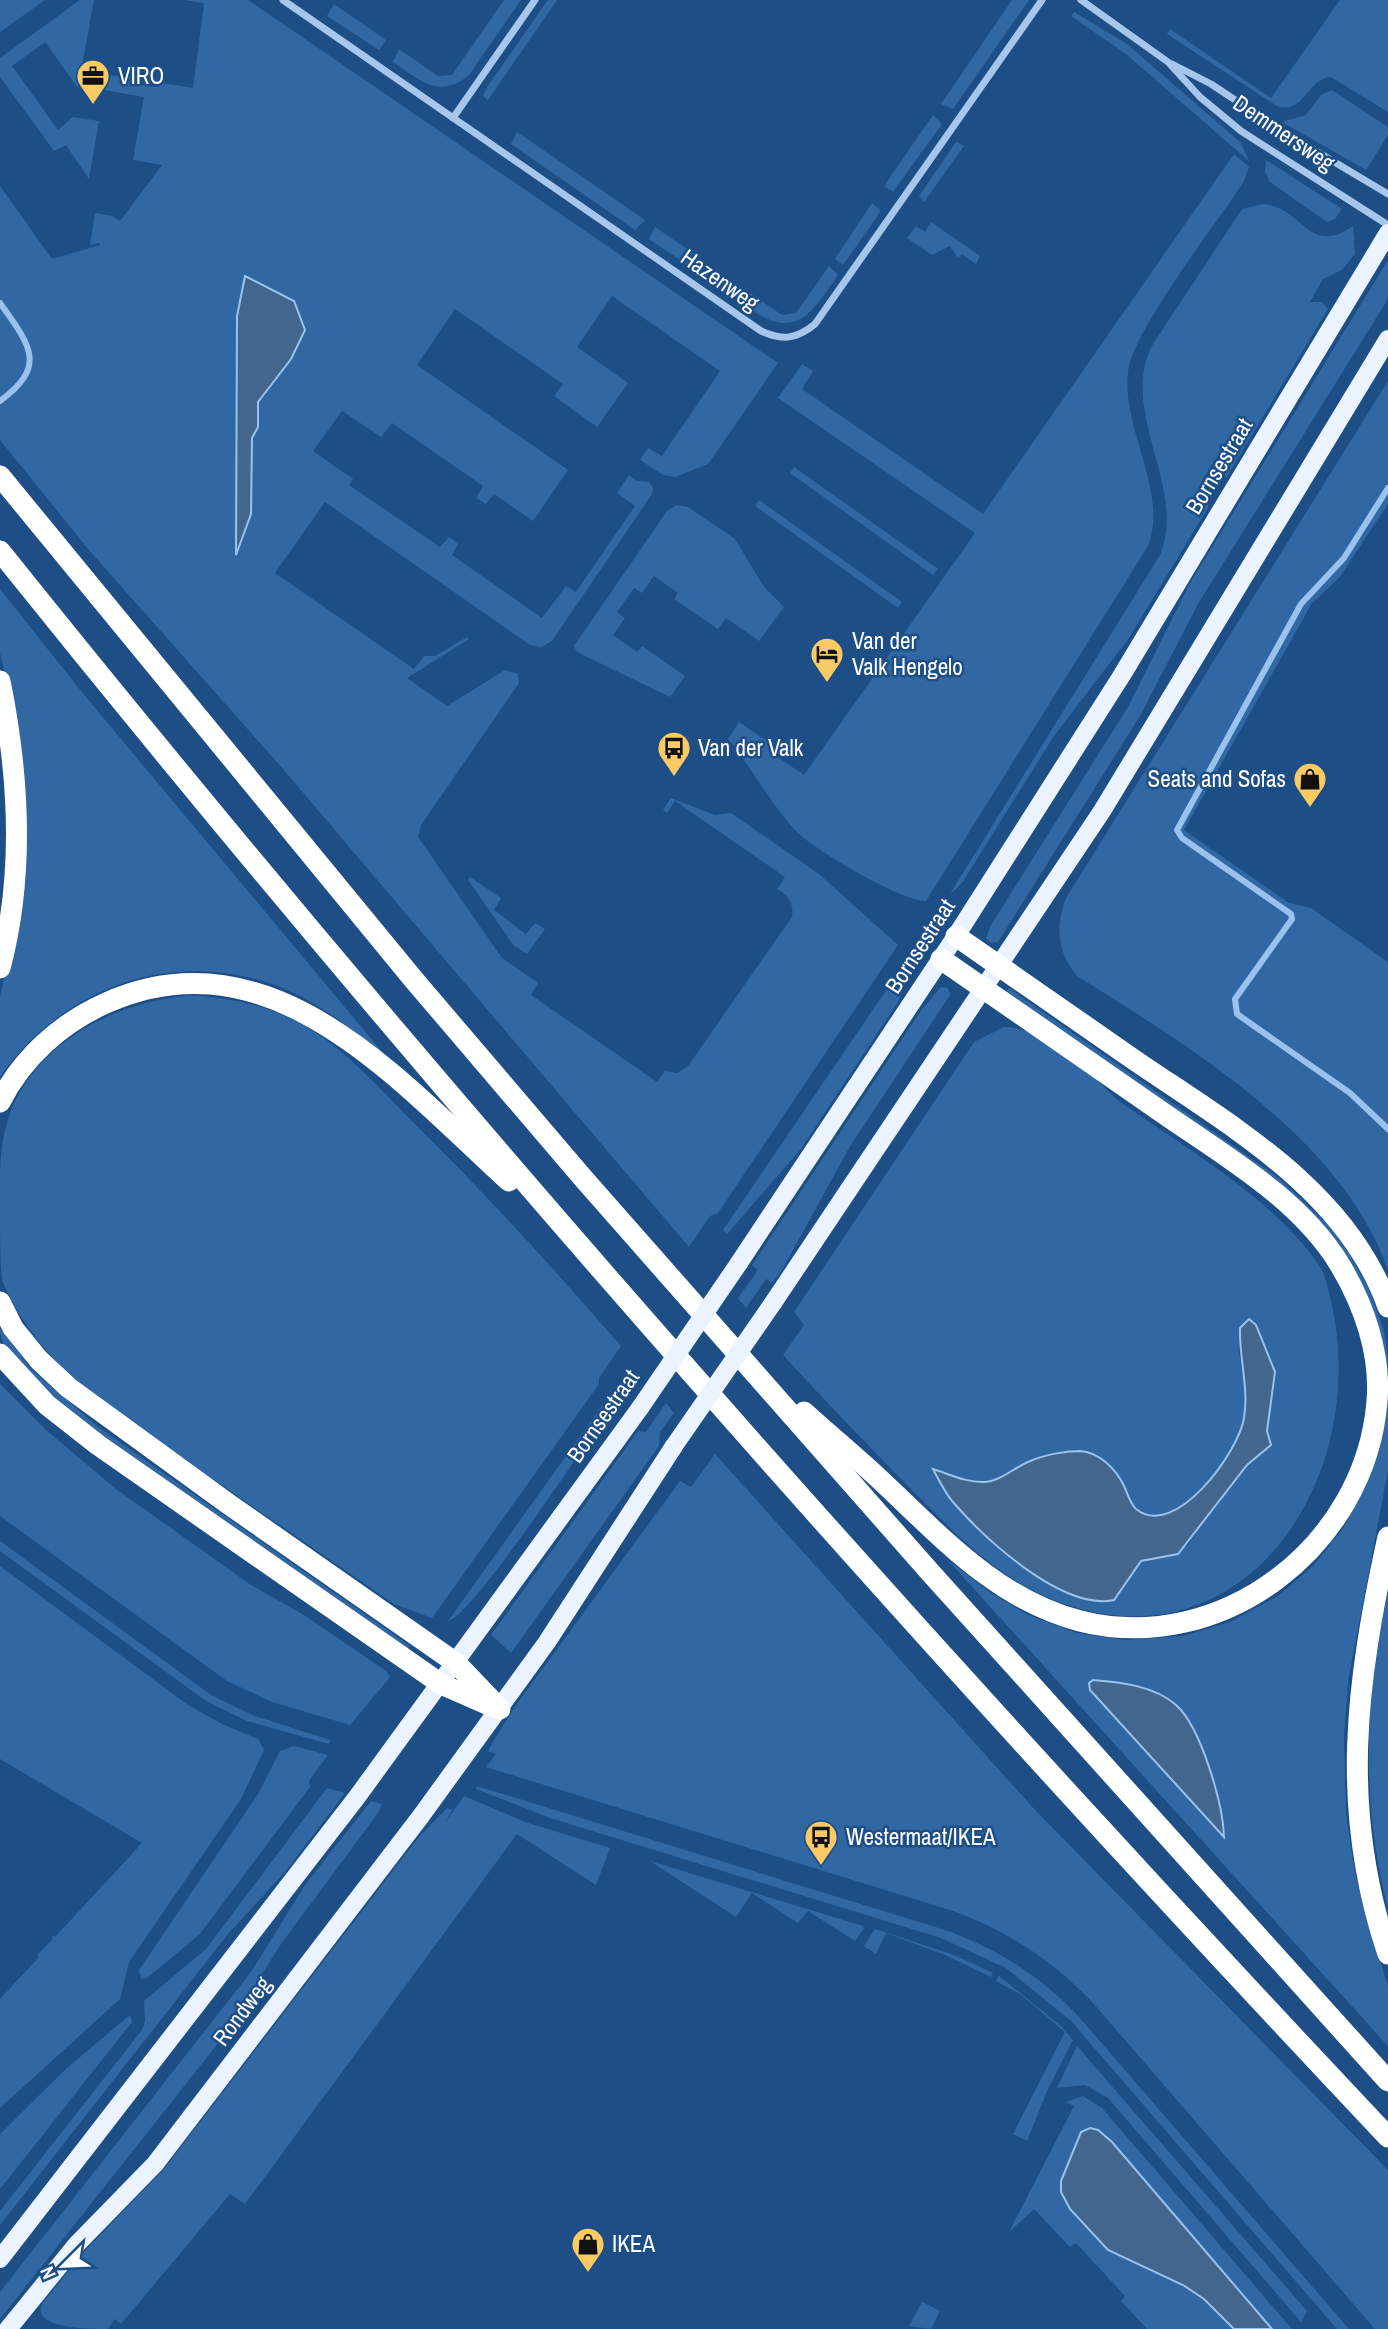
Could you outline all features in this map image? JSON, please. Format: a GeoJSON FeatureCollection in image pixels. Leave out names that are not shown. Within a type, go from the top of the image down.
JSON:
{"type":"FeatureCollection","features":[{"type":"Feature","properties":{"kind":"highway"},"geometry":{"type":"LineString","coordinates":[[0,476],[423,991],[583,1178],[929,1571],[1388,2081]]}},
{"type":"Feature","properties":{"kind":"highway"},"geometry":{"type":"LineString","coordinates":[[0,551],[108,686],[569,1236],[1060,1787],[1388,2137]]}},
{"type":"Feature","properties":{"kind":"highway"},"geometry":{"type":"LineString","coordinates":[[0,681],[8,722],[18,811],[12,897],[0,968]]}},
{"type":"Feature","properties":{"kind":"highway"},"geometry":{"type":"LineString","coordinates":[[956,936],[1278,1161],[1338,1218],[1369,1265],[1388,1307]]}},
{"type":"Feature","properties":{"kind":"highway"},"geometry":{"type":"LineString","coordinates":[[745,1360],[873,1473],[953,1549],[992,1580],[1034,1604],[1080,1621],[1124,1628],[1181,1624],[1224,1611],[1270,1586],[1303,1558],[1334,1520],[1359,1477],[1371,1436],[1377,1399],[1374,1355],[1361,1307],[1339,1263],[1308,1223],[1275,1194],[941,959]]}},
{"type":"Feature","properties":{"kind":"highway"},"geometry":{"type":"LineString","coordinates":[[0,1102],[27,1061],[50,1037],[86,1011],[121,996],[156,986],[192,983],[232,986],[268,996],[338,1031],[386,1069],[569,1236]]}},
{"type":"Feature","properties":{"kind":"highway"},"geometry":{"type":"LineString","coordinates":[[0,1302],[13,1328],[39,1360],[95,1409],[456,1663],[500,1709]]}},
{"type":"Feature","properties":{"kind":"highway"},"geometry":{"type":"LineString","coordinates":[[0,1354],[47,1405],[98,1445],[441,1684],[500,1709]]}},
{"type":"Feature","properties":{"kind":"highway"},"geometry":{"type":"LineString","coordinates":[[1388,1537],[1361,1678],[1356,1736],[1358,1812],[1365,1872],[1388,1954]]}},
{"type":"Feature","properties":{"kind":"main road","name":"Bornsestraat"},"geometry":{"type":"LineString","coordinates":[[456,1663],[640,1408],[956,936],[1122,675],[1388,233]]}},
{"type":"Feature","properties":{"kind":"main road"},"geometry":{"type":"LineString","coordinates":[[500,1709],[1102,811],[1388,339]]}},
{"type":"Feature","properties":{"kind":"main road","name":"Rondweg"},"geometry":{"type":"LineString","coordinates":[[0,2259],[357,1797],[456,1663]]}},
{"type":"Feature","properties":{"kind":"main road","name":"Rondweg"},"geometry":{"type":"LineString","coordinates":[[8,2329],[77,2244],[155,2164],[500,1709]]}},
{"type":"Feature","properties":{"kind":"street","name":"Hazenweg"},"geometry":{"type":"LineString","coordinates":[[283,0],[761,331],[775,338],[791,338],[815,324],[1042,0]]}},
{"type":"Feature","properties":{"kind":"street"},"geometry":{"type":"LineString","coordinates":[[453,118],[535,0]]}},
{"type":"Feature","properties":{"kind":"street","name":"Demmersweg"},"geometry":{"type":"LineString","coordinates":[[1081,0],[1168,62],[1211,84],[1279,129],[1388,194]]}},
{"type":"Feature","properties":{"kind":"street","name":"Demmersweg"},"geometry":{"type":"LineString","coordinates":[[1168,62],[1200,97],[1241,131],[1388,225]]}},
{"type":"Feature","properties":{"kind":"shaded area"},"geometry":{"type":"Polygon","coordinates":[[[0,0],[45,0],[0,32],[0,0]]]}},
{"type":"Feature","properties":{"kind":"shaded area"},"geometry":{"type":"Polygon","coordinates":[[[80,0],[94,0],[78,88],[45,42],[12,66],[58,130],[73,117],[99,121],[89,179],[66,145],[54,151],[0,77],[0,58],[80,0]]]}},
{"type":"Feature","properties":{"kind":"shaded area"},"geometry":{"type":"Polygon","coordinates":[[[184,0],[248,0],[778,363],[708,464],[675,477],[663,475],[640,460],[648,448],[662,456],[720,371],[612,296],[577,347],[628,383],[597,427],[554,396],[563,384],[455,309],[417,365],[568,470],[533,521],[494,494],[486,504],[476,498],[483,486],[392,423],[381,437],[342,411],[313,451],[353,479],[349,485],[440,547],[449,537],[458,544],[452,555],[542,618],[566,586],[576,592],[635,506],[617,493],[629,475],[637,481],[649,482],[653,488],[652,494],[552,641],[541,647],[530,645],[325,502],[275,573],[414,669],[424,656],[435,656],[467,637],[469,639],[407,678],[447,706],[505,670],[518,674],[519,683],[421,825],[418,837],[502,958],[538,983],[531,995],[657,1082],[665,1071],[677,1073],[688,1066],[792,917],[789,900],[777,889],[785,877],[675,801],[667,813],[663,810],[671,798],[715,815],[731,813],[819,874],[898,945],[718,1213],[710,1216],[689,1247],[283,769],[88,549],[0,440],[0,186],[52,259],[100,245],[90,245],[95,213],[112,216],[120,221],[162,165],[133,160],[144,97],[104,90],[102,74],[131,78],[131,83],[154,87],[155,82],[193,88],[204,3],[184,0]],[[245,276],[237,316],[237,552],[251,514],[252,438],[258,427],[258,402],[291,359],[245,276]]]}},
{"type":"Feature","properties":{"kind":"shaded area"},"geometry":{"type":"Polygon","coordinates":[[[504,0],[521,0],[469,75],[458,82],[439,87],[430,85],[393,62],[399,49],[438,76],[452,75],[504,0]]]}},
{"type":"Feature","properties":{"kind":"shaded area"},"geometry":{"type":"Polygon","coordinates":[[[548,0],[557,0],[488,100],[483,96],[487,87],[548,0]]]}},
{"type":"Feature","properties":{"kind":"shaded area"},"geometry":{"type":"Polygon","coordinates":[[[1012,0],[1029,0],[953,109],[941,104],[1012,0]]]}},
{"type":"Feature","properties":{"kind":"shaded area"},"geometry":{"type":"Polygon","coordinates":[[[1340,0],[1388,0],[1388,112],[1331,77],[1322,79],[1294,105],[1277,106],[1167,34],[1170,29],[1271,98],[1340,0]]]}},
{"type":"Feature","properties":{"kind":"shaded area"},"geometry":{"type":"Polygon","coordinates":[[[334,4],[386,40],[379,50],[327,16],[334,4]]]}},
{"type":"Feature","properties":{"kind":"shaded area"},"geometry":{"type":"Polygon","coordinates":[[[1074,12],[1127,44],[1241,143],[1249,161],[1126,54],[1071,16],[1074,12]]]}},
{"type":"Feature","properties":{"kind":"shaded area"},"geometry":{"type":"Polygon","coordinates":[[[1332,90],[1388,127],[1388,135],[1366,170],[1282,122],[1306,115],[1321,95],[1332,90]]]}},
{"type":"Feature","properties":{"kind":"shaded area"},"geometry":{"type":"Polygon","coordinates":[[[933,115],[942,124],[893,192],[884,186],[933,115]]]}},
{"type":"Feature","properties":{"kind":"shaded area"},"geometry":{"type":"Polygon","coordinates":[[[517,132],[645,220],[635,230],[511,144],[517,132]]]}},
{"type":"Feature","properties":{"kind":"shaded area"},"geometry":{"type":"Polygon","coordinates":[[[956,142],[964,146],[924,202],[919,196],[956,142]]]}},
{"type":"Feature","properties":{"kind":"shaded area"},"geometry":{"type":"Polygon","coordinates":[[[1234,154],[1249,167],[1244,181],[1160,304],[1133,354],[1128,372],[1131,415],[1153,504],[1153,526],[1148,546],[926,901],[898,893],[858,873],[819,849],[795,830],[728,739],[739,722],[783,752],[779,758],[804,775],[975,533],[778,398],[802,364],[813,371],[802,389],[983,514],[1234,154]]]}},
{"type":"Feature","properties":{"kind":"shaded area"},"geometry":{"type":"Polygon","coordinates":[[[1266,160],[1342,209],[1335,219],[1327,222],[1270,182],[1265,172],[1266,160]]]}},
{"type":"Feature","properties":{"kind":"shaded area"},"geometry":{"type":"Polygon","coordinates":[[[872,203],[881,211],[843,265],[835,259],[872,203]]]}},
{"type":"Feature","properties":{"kind":"shaded area"},"geometry":{"type":"Polygon","coordinates":[[[1262,204],[1287,212],[1315,233],[1325,236],[1338,234],[1353,226],[1355,254],[1342,270],[1323,279],[1310,302],[1322,302],[1328,309],[1226,478],[1218,456],[1201,482],[1210,488],[1208,508],[1129,638],[1054,736],[962,883],[950,894],[1160,555],[1166,529],[1166,502],[1147,422],[1143,396],[1144,369],[1153,344],[1242,209],[1262,204]]]}},
{"type":"Feature","properties":{"kind":"shaded area"},"geometry":{"type":"Polygon","coordinates":[[[931,222],[980,256],[976,264],[962,254],[958,258],[950,246],[932,255],[907,238],[916,226],[925,232],[931,222]]]}},
{"type":"Feature","properties":{"kind":"shaded area"},"geometry":{"type":"Polygon","coordinates":[[[655,227],[696,255],[689,266],[649,239],[655,227]]]}},
{"type":"Feature","properties":{"kind":"shaded area"},"geometry":{"type":"Polygon","coordinates":[[[1388,260],[1388,299],[1198,604],[1140,716],[998,942],[990,943],[986,938],[991,925],[1128,707],[1190,583],[1388,260]]]}},
{"type":"Feature","properties":{"kind":"shaded area"},"geometry":{"type":"Polygon","coordinates":[[[829,266],[838,275],[826,292],[807,315],[786,323],[773,321],[759,314],[722,291],[706,277],[712,267],[782,315],[796,313],[829,266]]]}},
{"type":"Feature","properties":{"kind":"shaded area"},"geometry":{"type":"Polygon","coordinates":[[[245,276],[294,301],[305,330],[291,359],[258,402],[258,427],[252,438],[251,514],[236,555],[237,316],[245,276]]]}},
{"type":"Feature","properties":{"kind":"shaded area"},"geometry":{"type":"Polygon","coordinates":[[[1388,381],[1388,504],[1339,578],[1312,603],[1184,830],[1289,903],[1311,908],[1388,962],[1388,1270],[1366,1222],[1336,1178],[1299,1138],[1258,1100],[1213,1065],[1077,976],[1065,958],[1059,929],[1066,898],[1388,381]]]}},
{"type":"Feature","properties":{"kind":"shaded area"},"geometry":{"type":"Polygon","coordinates":[[[794,467],[938,569],[933,575],[790,473],[794,467]]]}},
{"type":"Feature","properties":{"kind":"shaded area"},"geometry":{"type":"Polygon","coordinates":[[[759,500],[902,602],[898,608],[755,506],[759,500]]]}},
{"type":"Feature","properties":{"kind":"shaded area"},"geometry":{"type":"Polygon","coordinates":[[[677,505],[688,507],[735,539],[764,587],[784,607],[759,641],[726,618],[718,629],[674,599],[678,593],[654,576],[642,593],[634,588],[617,612],[625,618],[613,635],[637,652],[642,646],[685,676],[670,697],[577,652],[574,646],[667,511],[677,505]]]}},
{"type":"Feature","properties":{"kind":"shaded area"},"geometry":{"type":"Polygon","coordinates":[[[0,589],[81,691],[388,1059],[333,1016],[288,990],[233,974],[194,971],[156,975],[120,984],[86,999],[54,1020],[25,1046],[0,1077],[0,996],[17,921],[17,726],[0,653],[0,589]]]}},
{"type":"Feature","properties":{"kind":"shaded area"},"geometry":{"type":"Polygon","coordinates":[[[470,877],[501,898],[494,910],[526,934],[535,923],[545,929],[527,954],[514,946],[468,880],[470,877]]]}},
{"type":"Feature","properties":{"kind":"shaded area"},"geometry":{"type":"Polygon","coordinates":[[[906,961],[907,980],[898,1002],[801,1149],[727,1234],[723,1230],[906,961]]]}},
{"type":"Feature","properties":{"kind":"shaded area"},"geometry":{"type":"Polygon","coordinates":[[[941,987],[948,988],[950,995],[849,1148],[782,1270],[772,1283],[766,1279],[746,1308],[738,1298],[758,1270],[752,1265],[922,1009],[941,987]]]}},
{"type":"Feature","properties":{"kind":"shaded area"},"geometry":{"type":"Polygon","coordinates":[[[1009,988],[1279,1178],[1328,1225],[1350,1255],[1370,1291],[1384,1331],[1388,1357],[1388,1471],[1349,1676],[1344,1735],[1346,1814],[1355,1873],[1371,1935],[1388,1985],[1388,2046],[945,1557],[985,1589],[1028,1615],[1077,1633],[1124,1640],[1183,1636],[1230,1622],[1278,1596],[1313,1566],[1344,1527],[1366,1486],[1376,1452],[1384,1402],[1343,1258],[1005,994],[1009,988]],[[1090,1682],[1091,1690],[1223,1836],[1211,1770],[1178,1705],[1131,1685],[1090,1682]]]}},
{"type":"Feature","properties":{"kind":"shaded area"},"geometry":{"type":"Polygon","coordinates":[[[192,995],[244,1003],[282,1014],[311,1029],[342,1052],[492,1203],[621,1346],[599,1378],[599,1384],[432,1618],[394,1604],[95,1397],[41,1344],[19,1313],[2,1280],[2,1148],[14,1103],[28,1079],[46,1058],[88,1026],[138,1005],[192,995]]]}},
{"type":"Feature","properties":{"kind":"shaded area"},"geometry":{"type":"Polygon","coordinates":[[[1004,1027],[1019,1029],[1050,1043],[1080,1065],[1116,1099],[1257,1199],[1283,1222],[1323,1272],[1338,1345],[1335,1418],[1315,1484],[1281,1542],[1235,1585],[1178,1611],[1111,1615],[1038,1593],[1019,1583],[968,1545],[783,1355],[804,1325],[794,1312],[974,1042],[1004,1027]],[[1256,1325],[1239,1350],[1245,1402],[1240,1433],[1220,1467],[1206,1484],[1191,1499],[1160,1516],[1145,1514],[1136,1508],[1104,1460],[1094,1454],[1080,1451],[1041,1457],[986,1482],[966,1480],[934,1470],[967,1517],[987,1539],[1010,1558],[1034,1575],[1060,1587],[1088,1596],[1116,1599],[1141,1561],[1166,1556],[1188,1545],[1213,1506],[1247,1465],[1271,1445],[1267,1431],[1275,1372],[1256,1325]]]}},
{"type":"Feature","properties":{"kind":"shaded area"},"geometry":{"type":"Polygon","coordinates":[[[1249,1319],[1256,1325],[1275,1372],[1267,1431],[1271,1445],[1247,1465],[1178,1554],[1141,1561],[1114,1600],[1093,1600],[1071,1594],[1026,1569],[984,1534],[953,1502],[933,1469],[965,1480],[985,1482],[1040,1457],[1067,1452],[1087,1452],[1112,1468],[1136,1509],[1152,1516],[1169,1513],[1203,1488],[1218,1470],[1240,1433],[1245,1396],[1240,1328],[1249,1319]]]}},
{"type":"Feature","properties":{"kind":"shaded area"},"geometry":{"type":"Polygon","coordinates":[[[0,1328],[31,1369],[97,1426],[410,1646],[406,1651],[64,1409],[14,1362],[2,1340],[0,1328]]]}},
{"type":"Feature","properties":{"kind":"shaded area"},"geometry":{"type":"Polygon","coordinates":[[[0,1384],[46,1430],[116,1489],[251,1585],[304,1615],[386,1671],[390,1676],[387,1681],[350,1725],[272,1702],[227,1681],[0,1516],[0,1384]]]}},
{"type":"Feature","properties":{"kind":"shaded area"},"geometry":{"type":"Polygon","coordinates":[[[611,1393],[617,1398],[534,1520],[482,1588],[462,1611],[448,1621],[611,1393]]]}},
{"type":"Feature","properties":{"kind":"shaded area"},"geometry":{"type":"Polygon","coordinates":[[[666,1403],[674,1413],[660,1432],[659,1446],[511,1653],[491,1635],[638,1431],[646,1432],[666,1403]]]}},
{"type":"Feature","properties":{"kind":"shaded area"},"geometry":{"type":"Polygon","coordinates":[[[715,1454],[1036,1811],[1388,2170],[1388,2329],[1375,2329],[1093,2003],[1062,1974],[1029,1949],[992,1928],[953,1911],[486,1767],[496,1754],[488,1751],[516,1705],[680,1481],[691,1487],[715,1454]]]}},
{"type":"Feature","properties":{"kind":"shaded area"},"geometry":{"type":"Polygon","coordinates":[[[0,1541],[211,1695],[252,1715],[330,1740],[329,1744],[247,1721],[206,1701],[0,1551],[0,1541]]]}},
{"type":"Feature","properties":{"kind":"shaded area"},"geometry":{"type":"Polygon","coordinates":[[[0,1566],[188,1705],[222,1724],[258,1739],[264,1750],[241,1799],[129,1962],[120,1999],[0,2108],[0,1999],[39,1957],[37,1955],[52,1940],[52,1935],[55,1937],[142,1843],[0,1759],[0,1566]]]}},
{"type":"Feature","properties":{"kind":"shaded area"},"geometry":{"type":"Polygon","coordinates":[[[1388,1592],[1388,1909],[1373,1830],[1369,1751],[1374,1672],[1388,1592]]]}},
{"type":"Feature","properties":{"kind":"shaded area"},"geometry":{"type":"Polygon","coordinates":[[[1093,1680],[1148,1689],[1176,1705],[1194,1730],[1209,1767],[1220,1806],[1224,1837],[1090,1690],[1089,1683],[1093,1680]]]}},
{"type":"Feature","properties":{"kind":"shaded area"},"geometry":{"type":"Polygon","coordinates":[[[294,1746],[328,1755],[309,1781],[310,1787],[200,1934],[147,1978],[141,1979],[139,1970],[258,1794],[280,1751],[294,1746]]]}},
{"type":"Feature","properties":{"kind":"shaded area"},"geometry":{"type":"Polygon","coordinates":[[[477,1786],[942,1929],[962,1936],[1016,1964],[1049,1988],[1079,2017],[1349,2329],[1337,2329],[1071,2021],[1006,1968],[941,1938],[550,1818],[476,1789],[477,1786]]]}},
{"type":"Feature","properties":{"kind":"shaded area"},"geometry":{"type":"Polygon","coordinates":[[[327,1788],[345,1793],[285,1872],[228,1934],[0,2225],[0,2211],[142,2030],[145,2021],[144,2001],[206,1949],[327,1788]]]}},
{"type":"Feature","properties":{"kind":"shaded area"},"geometry":{"type":"Polygon","coordinates":[[[464,1796],[525,1822],[610,1848],[596,1885],[517,1834],[245,2204],[230,2194],[121,2324],[115,2319],[108,2329],[88,2329],[64,2326],[45,2318],[41,2312],[42,2304],[82,2254],[164,2169],[418,1838],[447,1808],[452,1810],[445,1823],[464,1796]]]}},
{"type":"Feature","properties":{"kind":"shaded area"},"geometry":{"type":"Polygon","coordinates":[[[371,1801],[382,1804],[378,1813],[281,1944],[219,2042],[0,2319],[0,2292],[251,1972],[305,1885],[371,1801]]]}},
{"type":"Feature","properties":{"kind":"shaded area"},"geometry":{"type":"Polygon","coordinates":[[[650,1861],[864,1928],[855,1941],[808,1911],[798,1923],[752,1893],[736,1917],[650,1861]]]}},
{"type":"Feature","properties":{"kind":"shaded area"},"geometry":{"type":"Polygon","coordinates":[[[875,1929],[954,1955],[993,1973],[991,1977],[945,1955],[886,1933],[876,1954],[864,1946],[875,1929]]]}},
{"type":"Feature","properties":{"kind":"shaded area"},"geometry":{"type":"Polygon","coordinates":[[[999,1976],[1061,2026],[1073,2040],[1047,2091],[1027,2141],[1013,2134],[1065,2032],[1020,1994],[996,1981],[999,1976]]]}},
{"type":"Feature","properties":{"kind":"shaded area"},"geometry":{"type":"Polygon","coordinates":[[[130,2015],[132,2022],[0,2189],[0,2134],[67,2068],[130,2015]]]}},
{"type":"Feature","properties":{"kind":"shaded area"},"geometry":{"type":"Polygon","coordinates":[[[1077,2046],[1307,2311],[1301,2322],[1108,2098],[1085,2085],[1057,2088],[1077,2046]]]}},
{"type":"Feature","properties":{"kind":"shaded area"},"geometry":{"type":"Polygon","coordinates":[[[1083,2096],[1102,2108],[1292,2329],[1272,2329],[1112,2142],[1096,2129],[1087,2128],[1079,2135],[1061,2181],[1070,2209],[1109,2250],[1183,2285],[1204,2299],[1234,2329],[1147,2329],[1121,2301],[1125,2296],[1076,2243],[1070,2247],[1034,2209],[1009,2232],[1074,2106],[1066,2102],[1083,2096]]]}},
{"type":"Feature","properties":{"kind":"shaded area"},"geometry":{"type":"Polygon","coordinates":[[[1090,2128],[1098,2130],[1112,2142],[1272,2329],[1234,2329],[1204,2299],[1183,2285],[1108,2250],[1070,2209],[1061,2192],[1061,2181],[1081,2132],[1090,2128]]]}},
{"type":"Feature","properties":{"kind":"shaded area"},"geometry":{"type":"Polygon","coordinates":[[[922,2302],[940,2311],[931,2329],[909,2326],[922,2302]]]}},
{"type":"Feature","properties":{"kind":"waterway"},"geometry":{"type":"LineString","coordinates":[[0,303],[26,343],[29,355],[29,366],[24,377],[0,401]]}},
{"type":"Feature","properties":{"kind":"waterway"},"geometry":{"type":"LineString","coordinates":[[1388,488],[1344,558],[1301,604],[1177,830],[1182,838],[1291,914],[1292,919],[1235,999],[1237,1014],[1350,1093],[1388,1129]]}},
{"type":"Feature","properties":{"kind":"place","name":"VIRO"},"geometry":{"type":"Point","coordinates":[93,106]}},
{"type":"Feature","properties":{"kind":"place","name":"Van der Valk Hengelo"},"geometry":{"type":"Point","coordinates":[827,684]}},
{"type":"Feature","properties":{"kind":"place","name":"Van der Valk"},"geometry":{"type":"Point","coordinates":[674,778]}},
{"type":"Feature","properties":{"kind":"place","name":"Seats and Sofas"},"geometry":{"type":"Point","coordinates":[1310,809]}},
{"type":"Feature","properties":{"kind":"place","name":"Westermaat/IKEA"},"geometry":{"type":"Point","coordinates":[821,1867]}},
{"type":"Feature","properties":{"kind":"place","name":"IKEA"},"geometry":{"type":"Point","coordinates":[588,2274]}}]}
